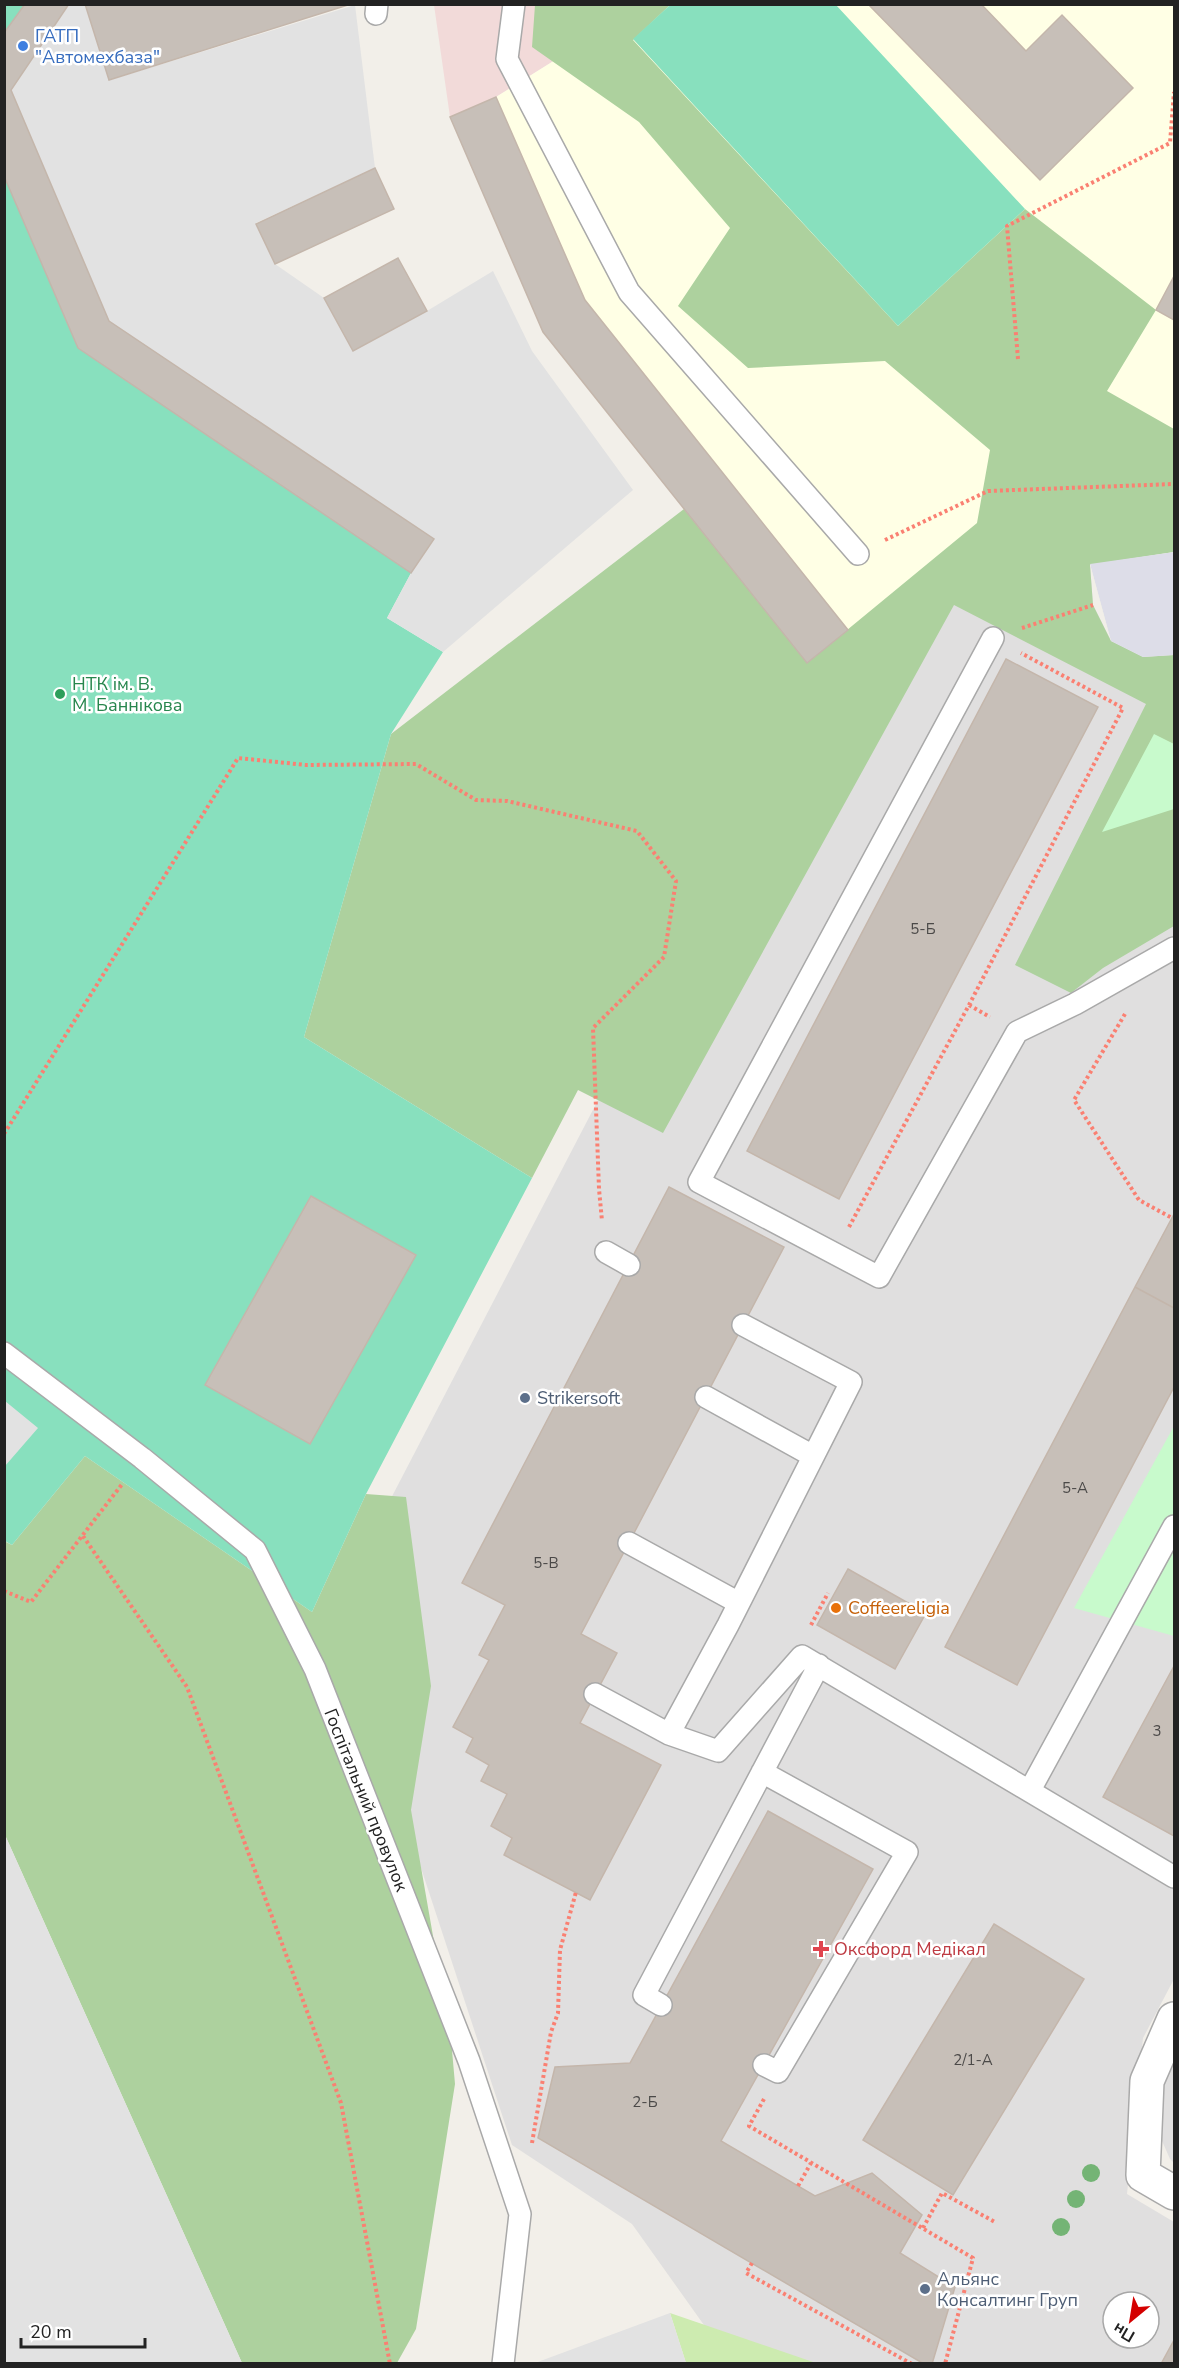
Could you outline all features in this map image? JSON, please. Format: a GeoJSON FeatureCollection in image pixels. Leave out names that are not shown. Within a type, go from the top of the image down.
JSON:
{"type":"FeatureCollection","features":[{"type":"Feature","properties":{"kind":"street"},"geometry":{"type":"LineString","coordinates":[[1174,2019],[1147,2081],[1143,2175],[1174,2193]]}},
{"type":"Feature","properties":{"kind":"lane"},"geometry":{"type":"LineString","coordinates":[[514,4],[507,59],[629,292],[858,554]]}},
{"type":"Feature","properties":{"kind":"lane"},"geometry":{"type":"LineString","coordinates":[[993,638],[699,1182],[879,1277],[1017,1032],[1076,1004],[1174,948]]}},
{"type":"Feature","properties":{"kind":"lane"},"geometry":{"type":"LineString","coordinates":[[606,1252],[628,1264]]}},
{"type":"Feature","properties":{"kind":"lane"},"geometry":{"type":"LineString","coordinates":[[669,1734],[739,1603],[851,1383],[743,1325]]}},
{"type":"Feature","properties":{"kind":"lane","name":"Госпітальний провулок"},"geometry":{"type":"LineString","coordinates":[[4,1353],[142,1458],[255,1550],[315,1669],[469,2061],[520,2214],[502,2364]]}},
{"type":"Feature","properties":{"kind":"lane"},"geometry":{"type":"LineString","coordinates":[[706,1397],[813,1456]]}},
{"type":"Feature","properties":{"kind":"lane"},"geometry":{"type":"LineString","coordinates":[[1030,1790],[1174,1526]]}},
{"type":"Feature","properties":{"kind":"lane"},"geometry":{"type":"LineString","coordinates":[[629,1543],[739,1603]]}},
{"type":"Feature","properties":{"kind":"lane"},"geometry":{"type":"LineString","coordinates":[[595,1694],[669,1734],[718,1751],[802,1656],[1174,1877]]}},
{"type":"Feature","properties":{"kind":"lane"},"geometry":{"type":"LineString","coordinates":[[661,2005],[644,1995],[819,1665]]}},
{"type":"Feature","properties":{"kind":"lane"},"geometry":{"type":"LineString","coordinates":[[762,1772],[907,1852],[771,2068]]}},
{"type":"Feature","properties":{"kind":"path"},"geometry":{"type":"LineString","coordinates":[[1018,359],[1007,226],[1170,144],[1174,92]]}},
{"type":"Feature","properties":{"kind":"path"},"geometry":{"type":"LineString","coordinates":[[858,554],[988,491],[1174,484]]}},
{"type":"Feature","properties":{"kind":"path"},"geometry":{"type":"LineString","coordinates":[[993,638],[1093,605]]}},
{"type":"Feature","properties":{"kind":"path"},"geometry":{"type":"LineString","coordinates":[[834,1254],[969,1005],[1123,708],[993,638]]}},
{"type":"Feature","properties":{"kind":"path"},"geometry":{"type":"LineString","coordinates":[[4,1134],[238,758],[306,765],[416,764],[476,800],[507,801],[637,831],[676,881],[664,957],[593,1028],[599,1189],[606,1252]]}},
{"type":"Feature","properties":{"kind":"path"},"geometry":{"type":"LineString","coordinates":[[1128,1009],[1074,1100],[1139,1200],[1172,1218]]}},
{"type":"Feature","properties":{"kind":"path"},"geometry":{"type":"LineString","coordinates":[[4,1591],[31,1602],[142,1458]]}},
{"type":"Feature","properties":{"kind":"path"},"geometry":{"type":"LineString","coordinates":[[83,1536],[187,1687],[341,2103],[390,2364]]}},
{"type":"Feature","properties":{"kind":"path"},"geometry":{"type":"LineString","coordinates":[[530,2151],[551,2032],[558,2013],[560,1950],[576,1892]]}},
{"type":"Feature","properties":{"kind":"path"},"geometry":{"type":"LineString","coordinates":[[771,2068],[749,2126],[973,2258],[945,2364]]}},
{"type":"Feature","properties":{"kind":"path"},"geometry":{"type":"LineString","coordinates":[[798,2186],[811,2163]]}},
{"type":"Feature","properties":{"kind":"path"},"geometry":{"type":"LineString","coordinates":[[923,2228],[942,2193],[995,2222]]}},
{"type":"Feature","properties":{"kind":"path"},"geometry":{"type":"LineString","coordinates":[[752,2263],[746,2273],[912,2364]]}},
{"type":"Feature","properties":{"kind":"shaded area","name":"ГАТП \"Автомехбаза\""},"geometry":{"type":"Polygon","coordinates":[[[69,5],[85,5],[110,80],[355,5],[375,168],[256,223],[275,264],[324,298],[353,351],[427,311],[493,271],[532,351],[633,490],[443,652],[387,618],[411,573],[433,539],[109,321],[11,90],[69,5]]]}},
{"type":"Feature","properties":{"kind":"shaded area"},"geometry":{"type":"Polygon","coordinates":[[[434,5],[643,5],[496,97],[450,117],[434,5]]]}},
{"type":"Feature","properties":{"kind":"shaded area"},"geometry":{"type":"Polygon","coordinates":[[[643,5],[1174,5],[1174,655],[1111,641],[1090,564],[977,524],[848,630],[585,300],[496,97],[643,5]]]}},
{"type":"Feature","properties":{"kind":"shaded area"},"geometry":{"type":"Polygon","coordinates":[[[1174,552],[1174,655],[1143,657],[1111,641],[1090,564],[1174,552]]]}},
{"type":"Feature","properties":{"kind":"shaded area"},"geometry":{"type":"Polygon","coordinates":[[[1090,564],[1093,605],[1111,641],[1143,657],[1174,655],[1174,1979],[1143,2038],[1127,2194],[1174,2222],[1174,2363],[731,2363],[632,2224],[512,2145],[335,1606],[818,677],[848,630],[1090,564]]]}},
{"type":"Feature","properties":{"kind":"shaded area"},"geometry":{"type":"Polygon","coordinates":[[[5,1401],[38,1428],[5,1466],[5,1401]]]}},
{"type":"Feature","properties":{"kind":"shaded area"},"geometry":{"type":"Polygon","coordinates":[[[5,1835],[242,2363],[5,2363],[5,1835]]]}},
{"type":"Feature","properties":{"kind":"shaded area"},"geometry":{"type":"Polygon","coordinates":[[[1174,2061],[1174,2163],[1159,2134],[1162,2085],[1174,2061]]]}},
{"type":"Feature","properties":{"kind":"shaded area"},"geometry":{"type":"Polygon","coordinates":[[[670,2313],[686,2363],[535,2363],[670,2313]]]}},
{"type":"Feature","properties":{"kind":"green space"},"geometry":{"type":"Polygon","coordinates":[[[5,5],[25,5],[5,33],[5,5]]]}},
{"type":"Feature","properties":{"kind":"green space"},"geometry":{"type":"Polygon","coordinates":[[[535,5],[670,5],[633,40],[898,326],[1025,209],[1156,310],[1107,391],[1174,429],[1174,552],[1090,565],[1093,605],[1111,641],[1143,657],[1174,655],[1174,926],[1103,968],[1071,993],[1015,965],[1146,704],[954,605],[663,1133],[578,1090],[532,1178],[304,1037],[391,734],[684,509],[807,663],[977,523],[990,450],[885,361],[748,368],[678,306],[730,228],[639,122],[532,47],[535,5]]]}},
{"type":"Feature","properties":{"kind":"green space"},"geometry":{"type":"Polygon","coordinates":[[[670,5],[836,5],[1025,209],[898,326],[633,39],[670,5]]]}},
{"type":"Feature","properties":{"kind":"green space"},"geometry":{"type":"Polygon","coordinates":[[[5,176],[78,348],[411,573],[387,618],[443,652],[391,734],[304,1037],[532,1178],[366,1494],[312,1612],[85,1456],[12,1545],[5,1541],[5,176]]]}},
{"type":"Feature","properties":{"kind":"green space"},"geometry":{"type":"Polygon","coordinates":[[[1154,734],[1174,744],[1174,809],[1102,832],[1154,734]]]}},
{"type":"Feature","properties":{"kind":"green space"},"geometry":{"type":"Polygon","coordinates":[[[1174,1426],[1174,1636],[1074,1608],[1174,1426]]]}},
{"type":"Feature","properties":{"kind":"green space"},"geometry":{"type":"Polygon","coordinates":[[[85,1456],[312,1612],[366,1494],[406,1497],[431,1686],[411,1810],[451,2039],[455,2084],[416,2329],[397,2363],[242,2363],[5,1835],[4,1541],[12,1545],[85,1456]]]}},
{"type":"Feature","properties":{"kind":"green space"},"geometry":{"type":"Polygon","coordinates":[[[670,2313],[816,2363],[686,2363],[670,2313]]]}},
{"type":"Feature","properties":{"kind":"building"},"geometry":{"type":"Polygon","coordinates":[[[25,4],[69,4],[11,90],[109,321],[434,539],[411,573],[78,348],[4,176],[4,33],[25,4]]]}},
{"type":"Feature","properties":{"kind":"building"},"geometry":{"type":"Polygon","coordinates":[[[85,4],[351,4],[109,80],[85,4]]]}},
{"type":"Feature","properties":{"kind":"building"},"geometry":{"type":"Polygon","coordinates":[[[868,4],[981,4],[1026,51],[1062,15],[1133,88],[1040,180],[868,4]]]}},
{"type":"Feature","properties":{"kind":"building"},"geometry":{"type":"Polygon","coordinates":[[[496,97],[585,300],[848,630],[807,663],[543,332],[450,117],[496,97]]]}},
{"type":"Feature","properties":{"kind":"building"},"geometry":{"type":"Polygon","coordinates":[[[375,168],[394,209],[275,264],[256,224],[375,168]]]}},
{"type":"Feature","properties":{"kind":"building"},"geometry":{"type":"Polygon","coordinates":[[[398,258],[427,311],[353,351],[324,298],[398,258]]]}},
{"type":"Feature","properties":{"kind":"building"},"geometry":{"type":"Polygon","coordinates":[[[1174,276],[1174,320],[1156,310],[1174,276]]]}},
{"type":"Feature","properties":{"kind":"building"},"geometry":{"type":"Polygon","coordinates":[[[1006,659],[1098,707],[839,1199],[747,1151],[1006,659]]]}},
{"type":"Feature","properties":{"kind":"building"},"geometry":{"type":"Polygon","coordinates":[[[669,1187],[784,1247],[581,1634],[617,1653],[580,1723],[661,1765],[590,1900],[504,1855],[512,1838],[491,1826],[507,1794],[481,1781],[489,1765],[466,1752],[473,1738],[453,1727],[489,1660],[479,1655],[505,1605],[462,1583],[669,1187]]]}},
{"type":"Feature","properties":{"kind":"building"},"geometry":{"type":"Polygon","coordinates":[[[311,1196],[416,1255],[310,1444],[205,1385],[311,1196]]]}},
{"type":"Feature","properties":{"kind":"building"},"geometry":{"type":"Polygon","coordinates":[[[1174,1214],[1174,1308],[1135,1287],[1174,1214]]]}},
{"type":"Feature","properties":{"kind":"building"},"geometry":{"type":"Polygon","coordinates":[[[1135,1287],[1174,1308],[1174,1387],[1017,1685],[945,1647],[1135,1287]]]}},
{"type":"Feature","properties":{"kind":"building"},"geometry":{"type":"Polygon","coordinates":[[[848,1569],[926,1613],[895,1669],[817,1625],[848,1569]]]}},
{"type":"Feature","properties":{"kind":"building"},"geometry":{"type":"Polygon","coordinates":[[[1174,1666],[1174,1836],[1103,1797],[1174,1666]]]}},
{"type":"Feature","properties":{"kind":"building"},"geometry":{"type":"Polygon","coordinates":[[[768,1811],[873,1869],[721,2141],[815,2196],[872,2173],[922,2215],[900,2253],[955,2287],[932,2364],[924,2364],[538,2138],[555,2067],[630,2063],[768,1811]]]}},
{"type":"Feature","properties":{"kind":"building"},"geometry":{"type":"Polygon","coordinates":[[[994,1924],[1084,1979],[953,2195],[863,2140],[994,1924]]]}},
{"type":"Feature","properties":{"kind":"building"},"geometry":{"type":"Polygon","coordinates":[[[1174,2340],[1174,2364],[1161,2364],[1174,2340]]]}},
{"type":"Feature","properties":{"kind":"place","name":"ГАТП \"Автомехбаза\""},"geometry":{"type":"Point","coordinates":[23,46]}},
{"type":"Feature","properties":{"kind":"place","name":"НТК ім. В. М. Баннікова"},"geometry":{"type":"Point","coordinates":[60,694]}},
{"type":"Feature","properties":{"kind":"place","name":"Strikersoft"},"geometry":{"type":"Point","coordinates":[525,1398]}},
{"type":"Feature","properties":{"kind":"place","name":"Coffeereligia"},"geometry":{"type":"Point","coordinates":[836,1608]}},
{"type":"Feature","properties":{"kind":"place","name":"Оксфорд Медікал"},"geometry":{"type":"Point","coordinates":[821,1949]}},
{"type":"Feature","properties":{"kind":"place","name":"Альянс Консалтинг Груп"},"geometry":{"type":"Point","coordinates":[925,2289]}}]}
